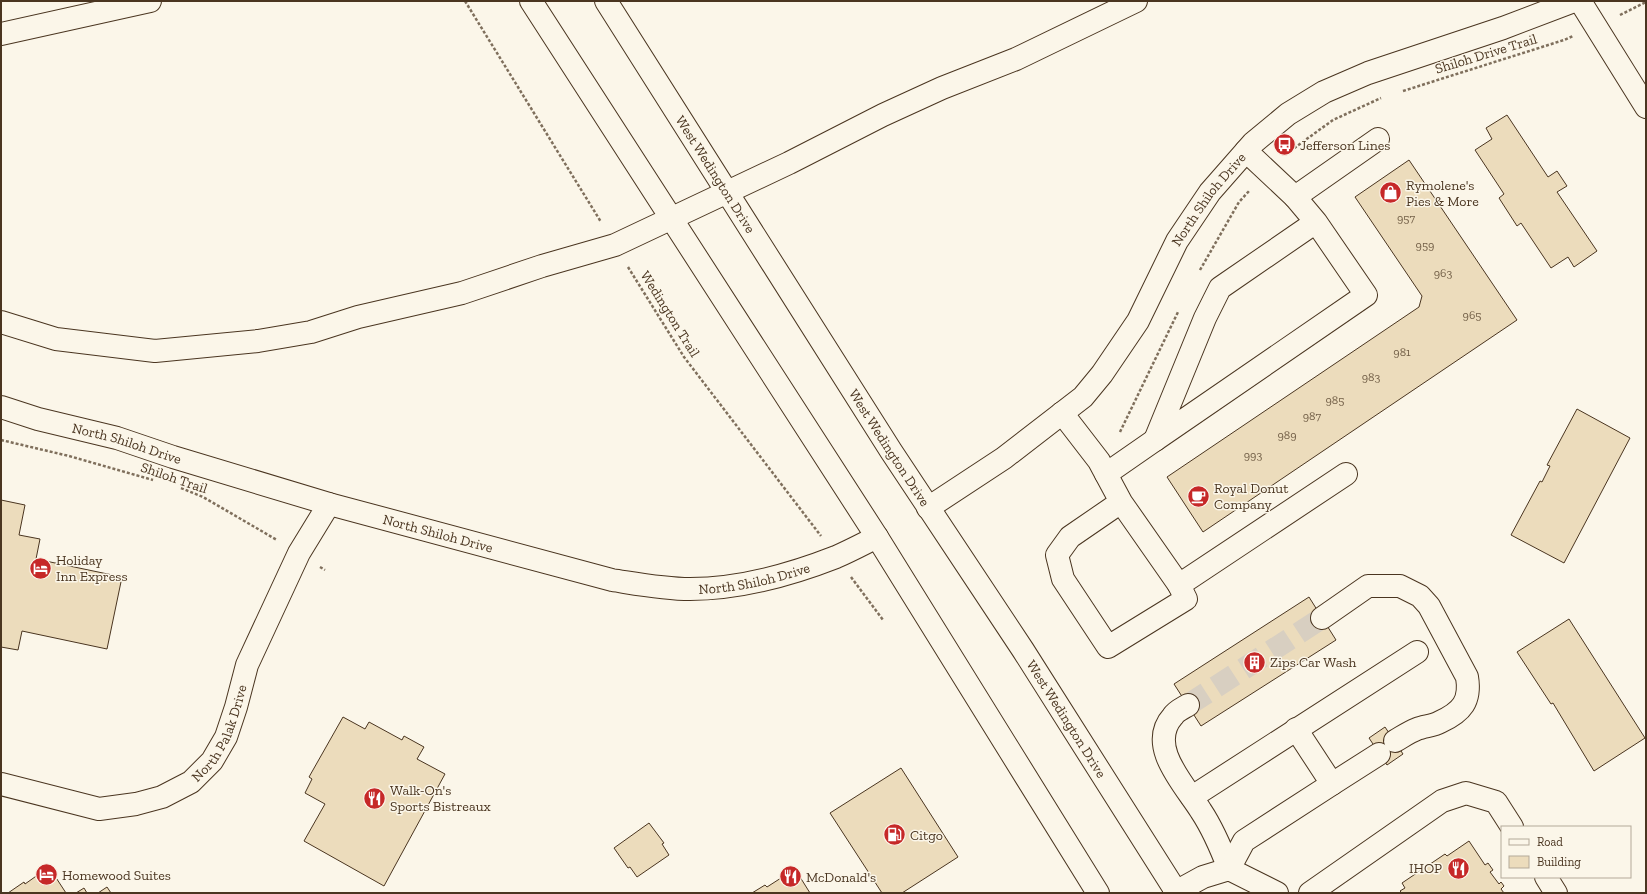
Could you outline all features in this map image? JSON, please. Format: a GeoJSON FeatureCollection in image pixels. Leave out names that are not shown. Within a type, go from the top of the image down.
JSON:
{"type":"FeatureCollection","features":[{"type":"Feature","properties":{"kind":"main road"},"geometry":{"type":"LineString","coordinates":[[1,34],[150,1]]}},
{"type":"Feature","properties":{"kind":"main road"},"geometry":{"type":"LineString","coordinates":[[531,1],[877,537],[1098,893]]}},
{"type":"Feature","properties":{"kind":"main road"},"geometry":{"type":"LineString","coordinates":[[1,322],[56,339],[155,352],[258,341],[311,332],[358,317],[462,292],[542,266],[615,245],[789,163],[883,115],[942,88],[1016,59],[1136,1]]}},
{"type":"Feature","properties":{"kind":"main road","name":"North Shiloh Drive"},"geometry":{"type":"LineString","coordinates":[[928,508],[1004,458],[1083,397],[1102,374],[1138,322],[1177,241],[1210,192],[1246,150],[1288,114],[1324,92],[1368,73],[1503,28],[1574,1]]}},
{"type":"Feature","properties":{"kind":"main road"},"geometry":{"type":"LineString","coordinates":[[1580,1],[1646,107]]}},
{"type":"Feature","properties":{"kind":"main road","name":"West Wedington Drive"},"geometry":{"type":"LineString","coordinates":[[610,7],[726,192],[928,508],[1023,650],[1175,893]]}},
{"type":"Feature","properties":{"kind":"main road"},"geometry":{"type":"LineString","coordinates":[[1295,197],[1378,139]]}},
{"type":"Feature","properties":{"kind":"main road"},"geometry":{"type":"LineString","coordinates":[[1106,474],[1366,295],[1316,222],[1295,197],[1246,150]]}},
{"type":"Feature","properties":{"kind":"main road"},"geometry":{"type":"LineString","coordinates":[[1155,440],[1205,318],[1220,288],[1316,222]]}},
{"type":"Feature","properties":{"kind":"main road","name":"North Shiloh Drive"},"geometry":{"type":"LineString","coordinates":[[1,407],[38,419],[117,438],[173,457],[329,504],[612,580],[647,586],[690,589],[727,587],[780,576],[836,557],[877,537]]}},
{"type":"Feature","properties":{"kind":"main road"},"geometry":{"type":"LineString","coordinates":[[1062,413],[1099,461],[1121,502],[1179,585],[1186,599],[1108,647],[1063,579],[1057,555],[1070,537],[1121,502]]}},
{"type":"Feature","properties":{"kind":"main road"},"geometry":{"type":"LineString","coordinates":[[1179,585],[1346,474]]}},
{"type":"Feature","properties":{"kind":"main road","name":"North Palak Drive"},"geometry":{"type":"LineString","coordinates":[[1,784],[99,809],[136,804],[162,797],[191,782],[212,761],[226,737],[247,665],[299,553],[329,504]]}},
{"type":"Feature","properties":{"kind":"main road"},"geometry":{"type":"LineString","coordinates":[[1175,893],[1202,877],[1229,869],[1244,841],[1387,747],[1417,729],[1440,723],[1465,704],[1469,689],[1467,677],[1429,606],[1420,596],[1400,586],[1368,586],[1322,618]]}},
{"type":"Feature","properties":{"kind":"main road"},"geometry":{"type":"LineString","coordinates":[[1192,797],[1416,652]]}},
{"type":"Feature","properties":{"kind":"main road"},"geometry":{"type":"LineString","coordinates":[[1188,705],[1173,715],[1166,727],[1163,746],[1170,765],[1214,833],[1229,869],[1277,893]]}},
{"type":"Feature","properties":{"kind":"main road"},"geometry":{"type":"LineString","coordinates":[[1296,729],[1332,784]]}},
{"type":"Feature","properties":{"kind":"main road"},"geometry":{"type":"LineString","coordinates":[[1310,893],[1442,802],[1466,793],[1496,802],[1511,826]]}},
{"type":"Feature","properties":{"kind":"main road"},"geometry":{"type":"LineString","coordinates":[[1547,878],[1556,893]]}},
{"type":"Feature","properties":{"kind":"path","name":"Wedington Trail"},"geometry":{"type":"LineString","coordinates":[[465,1],[684,357],[883,620]]}},
{"type":"Feature","properties":{"kind":"path"},"geometry":{"type":"LineString","coordinates":[[1625,13],[1646,2]]}},
{"type":"Feature","properties":{"kind":"path","name":"Shiloh Drive Trail"},"geometry":{"type":"LineString","coordinates":[[1414,87],[1564,40]]}},
{"type":"Feature","properties":{"kind":"path","name":"Shiloh Trail"},"geometry":{"type":"LineString","coordinates":[[1,440],[69,456],[157,480]]}},
{"type":"Feature","properties":{"kind":"path","name":"Shiloh Trail"},"geometry":{"type":"LineString","coordinates":[[178,487],[204,497],[325,570]]}},
{"type":"Feature","properties":{"kind":"building"},"geometry":{"type":"Polygon","coordinates":[[[1507,115],[1548,177],[1557,171],[1567,186],[1557,192],[1597,251],[1574,267],[1568,257],[1551,268],[1521,223],[1517,226],[1499,198],[1504,194],[1475,150],[1492,139],[1486,128],[1507,115]]]}},
{"type":"Feature","properties":{"kind":"building"},"geometry":{"type":"Polygon","coordinates":[[[1409,160],[1517,320],[1203,532],[1167,477],[1419,307],[1422,296],[1355,197],[1409,160]]]}},
{"type":"Feature","properties":{"kind":"building"},"geometry":{"type":"Polygon","coordinates":[[[1577,409],[1630,438],[1564,563],[1511,535],[1540,481],[1542,482],[1550,466],[1547,465],[1577,409]]]}},
{"type":"Feature","properties":{"kind":"building","name":"Holiday Inn Express"},"geometry":{"type":"Polygon","coordinates":[[[1,500],[25,505],[19,535],[40,539],[36,559],[122,577],[107,649],[22,631],[18,650],[1,647],[1,500]]]}},
{"type":"Feature","properties":{"kind":"building","name":"Zips Car Wash"},"geometry":{"type":"Polygon","coordinates":[[[1309,597],[1336,640],[1201,726],[1174,684],[1309,597]]]}},
{"type":"Feature","properties":{"kind":"building"},"geometry":{"type":"Polygon","coordinates":[[[1569,619],[1645,738],[1594,771],[1553,703],[1551,704],[1517,652],[1569,619]]]}},
{"type":"Feature","properties":{"kind":"building","name":"Walk-On's Sports Bistreaux"},"geometry":{"type":"Polygon","coordinates":[[[343,717],[365,729],[369,722],[402,740],[404,736],[424,747],[417,759],[445,774],[384,886],[304,841],[325,804],[305,793],[312,779],[309,777],[343,717]]]}},
{"type":"Feature","properties":{"kind":"building"},"geometry":{"type":"Polygon","coordinates":[[[1385,727],[1403,754],[1387,765],[1369,738],[1385,727]]]}},
{"type":"Feature","properties":{"kind":"building","name":"Citgo"},"geometry":{"type":"Polygon","coordinates":[[[901,768],[958,857],[902,893],[882,893],[830,813],[901,768]]]}},
{"type":"Feature","properties":{"kind":"building"},"geometry":{"type":"Polygon","coordinates":[[[649,823],[664,843],[662,844],[669,855],[637,877],[630,867],[628,868],[614,848],[649,823]]]}},
{"type":"Feature","properties":{"kind":"building","name":"IHOP"},"geometry":{"type":"Polygon","coordinates":[[[1469,841],[1485,865],[1488,863],[1493,870],[1490,872],[1499,884],[1501,882],[1504,886],[1501,889],[1504,893],[1402,893],[1400,891],[1405,888],[1402,883],[1445,854],[1447,856],[1469,841]]]}},
{"type":"Feature","properties":{"kind":"building","name":"Homewood Suites"},"geometry":{"type":"Polygon","coordinates":[[[49,867],[66,893],[8,893],[24,882],[25,884],[49,867]]]}},
{"type":"Feature","properties":{"kind":"building","name":"McDonald's"},"geometry":{"type":"Polygon","coordinates":[[[795,869],[810,893],[752,893],[765,885],[767,887],[795,869]]]}},
{"type":"Feature","properties":{"kind":"building","name":"Homewood Suites"},"geometry":{"type":"Polygon","coordinates":[[[107,887],[111,893],[98,893],[107,887]]]}},
{"type":"Feature","properties":{"kind":"building","name":"Homewood Suites"},"geometry":{"type":"Polygon","coordinates":[[[84,888],[87,893],[76,893],[84,888]]]}},
{"type":"Feature","properties":{"kind":"tunnel"},"geometry":{"type":"LineString","coordinates":[[1188,705],[1322,618]]}},
{"type":"Feature","properties":{"kind":"place","name":"Jefferson Lines"},"geometry":{"type":"Point","coordinates":[1284,145]}},
{"type":"Feature","properties":{"kind":"place","name":"Rymolene's Pies & More"},"geometry":{"type":"Point","coordinates":[1390,193]}},
{"type":"Feature","properties":{"kind":"place","name":"Royal Donut Company"},"geometry":{"type":"Point","coordinates":[1198,496]}},
{"type":"Feature","properties":{"kind":"place","name":"Holiday Inn Express"},"geometry":{"type":"Point","coordinates":[40,568]}},
{"type":"Feature","properties":{"kind":"place","name":"Zips Car Wash"},"geometry":{"type":"Point","coordinates":[1255,662]}},
{"type":"Feature","properties":{"kind":"place","name":"Walk-On's Sports Bistreaux"},"geometry":{"type":"Point","coordinates":[374,798]}},
{"type":"Feature","properties":{"kind":"place","name":"Citgo"},"geometry":{"type":"Point","coordinates":[894,835]}},
{"type":"Feature","properties":{"kind":"place","name":"IHOP"},"geometry":{"type":"Point","coordinates":[1458,868]}},
{"type":"Feature","properties":{"kind":"place","name":"Homewood Suites"},"geometry":{"type":"Point","coordinates":[46,875]}},
{"type":"Feature","properties":{"kind":"place","name":"McDonald's"},"geometry":{"type":"Point","coordinates":[791,877]}}]}
